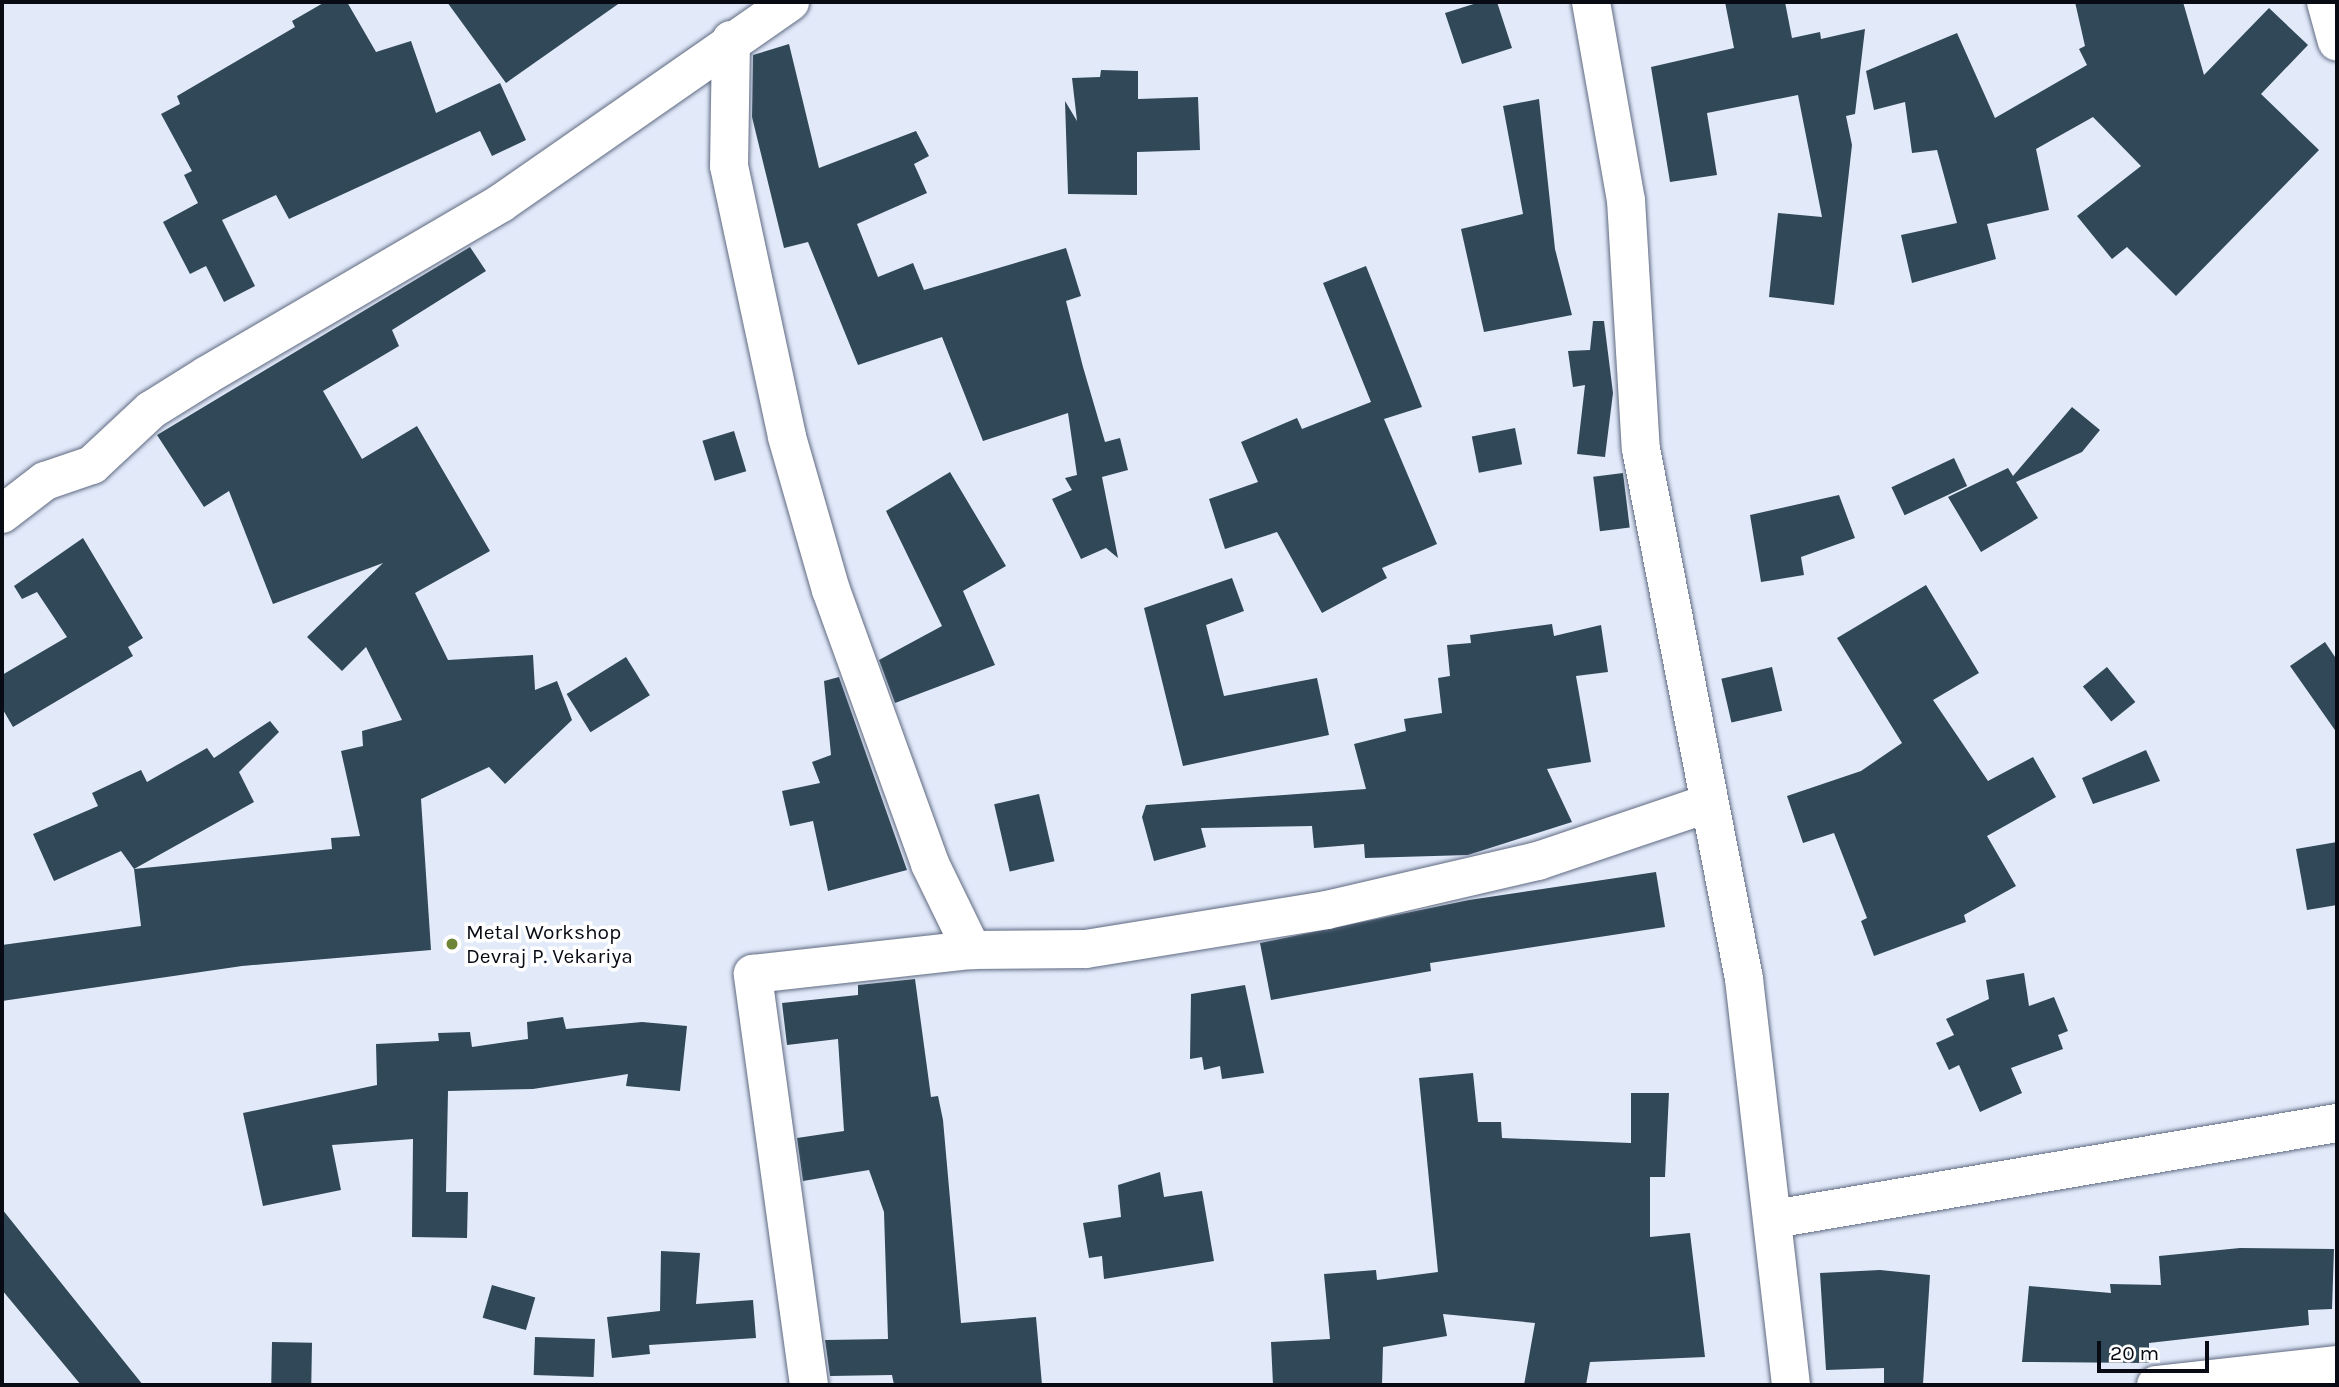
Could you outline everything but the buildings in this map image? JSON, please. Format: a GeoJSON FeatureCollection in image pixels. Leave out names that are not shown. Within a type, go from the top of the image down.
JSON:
{"type":"FeatureCollection","features":[{"type":"Feature","properties":{"kind":"street"},"geometry":{"type":"LineString","coordinates":[[2,514],[45,481],[92,466],[151,410],[207,375],[500,203],[730,40],[790,2]]}},
{"type":"Feature","properties":{"kind":"street"},"geometry":{"type":"LineString","coordinates":[[1591,2],[1626,200],[1642,449],[1706,804],[1744,979],[1774,1219],[1791,1385]]}},
{"type":"Feature","properties":{"kind":"street"},"geometry":{"type":"LineString","coordinates":[[2326,2],[2337,42]]}},
{"type":"Feature","properties":{"kind":"street"},"geometry":{"type":"LineString","coordinates":[[730,40],[729,166],[786,436],[831,590],[930,864],[972,950]]}},
{"type":"Feature","properties":{"kind":"street"},"geometry":{"type":"LineString","coordinates":[[809,1385],[753,974],[972,950],[1086,949],[1327,910],[1538,861],[1706,804]]}},
{"type":"Feature","properties":{"kind":"street"},"geometry":{"type":"LineString","coordinates":[[1774,1219],[2337,1123]]}},
{"type":"Feature","properties":{"kind":"street"},"geometry":{"type":"LineString","coordinates":[[2156,1385],[2337,1365]]}},
{"type":"Feature","properties":{"kind":"place","name":"Metal Workshop Devraj P. Vekariya"},"geometry":{"type":"Point","coordinates":[452,944]}}]}
